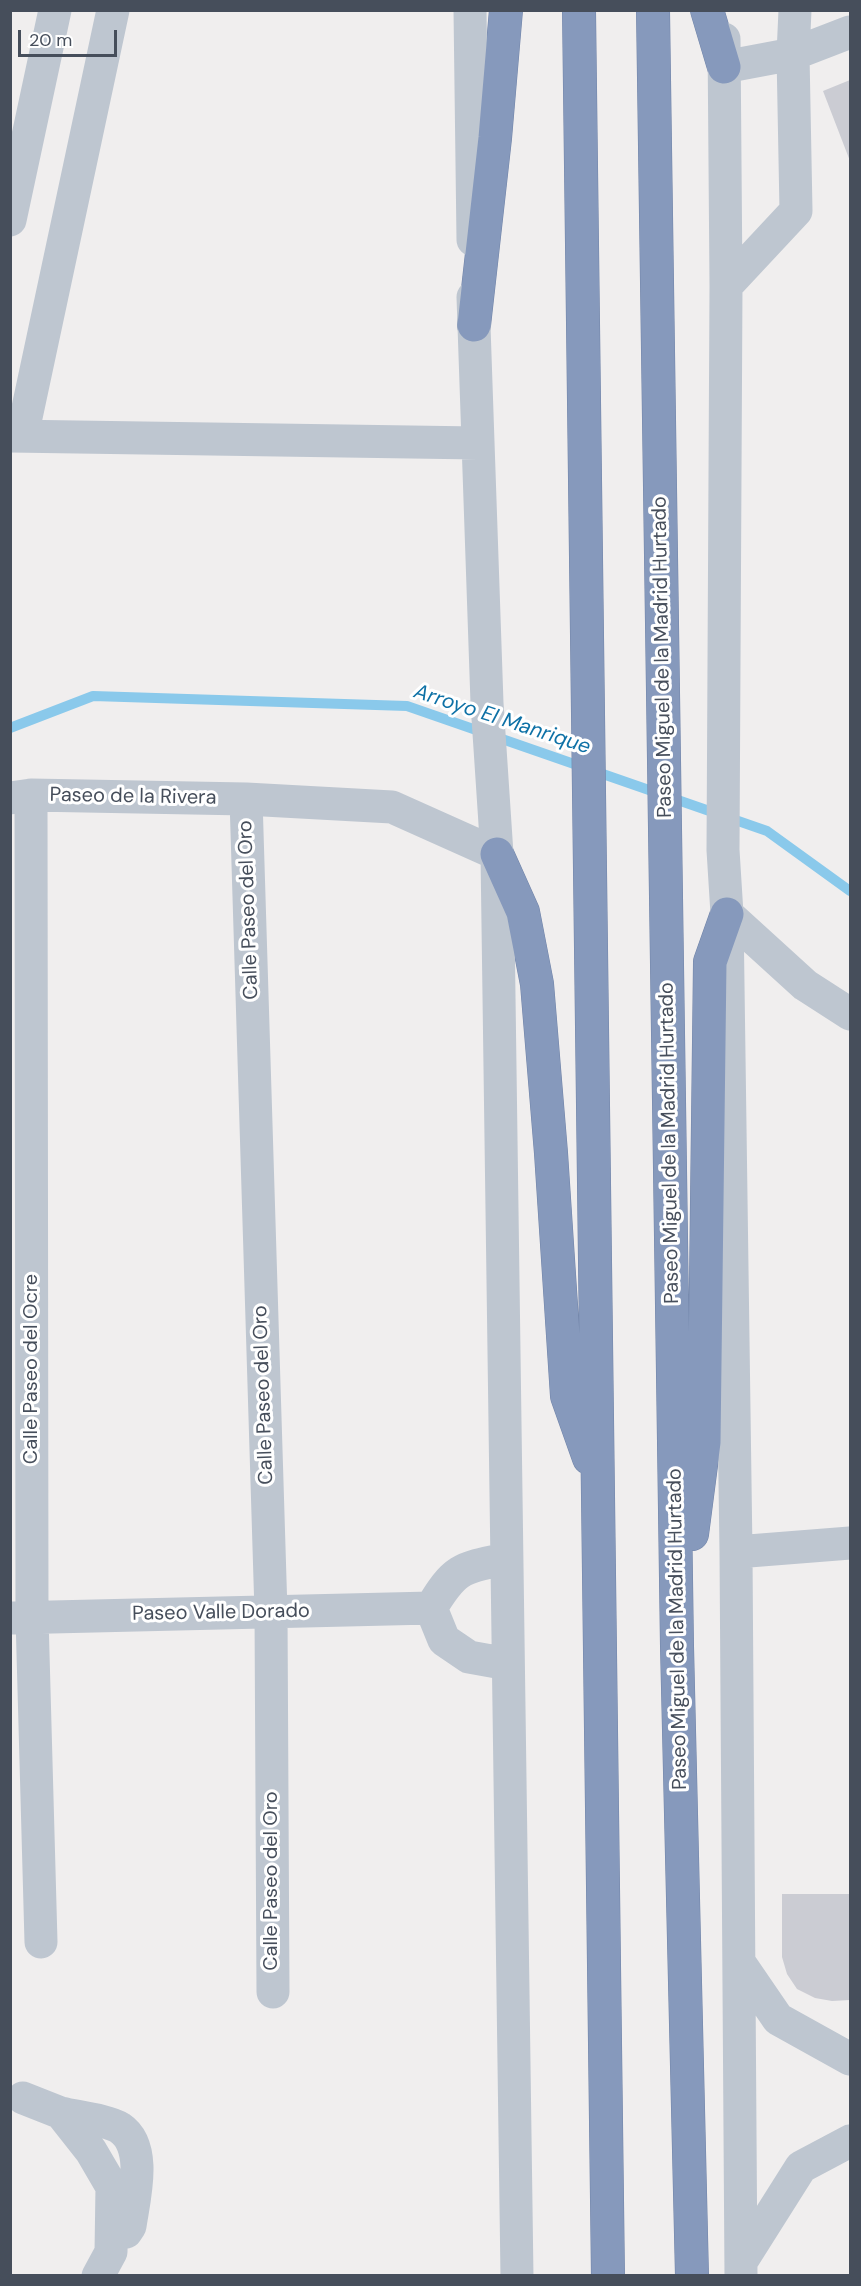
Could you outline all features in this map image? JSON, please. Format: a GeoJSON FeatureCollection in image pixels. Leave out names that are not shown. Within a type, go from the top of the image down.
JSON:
{"type":"FeatureCollection","features":[{"type":"Feature","properties":{"kind":"highway"},"geometry":{"type":"LineString","coordinates":[[474,325],[495,138],[506,10]]}},
{"type":"Feature","properties":{"kind":"highway"},"geometry":{"type":"LineString","coordinates":[[579,10],[608,2276]]}},
{"type":"Feature","properties":{"kind":"highway","name":"Paseo Miguel de la Madrid Hurtado"},"geometry":{"type":"LineString","coordinates":[[653,10],[677,1646],[692,2276]]}},
{"type":"Feature","properties":{"kind":"highway"},"geometry":{"type":"LineString","coordinates":[[707,10],[724,67]]}},
{"type":"Feature","properties":{"kind":"highway"},"geometry":{"type":"LineString","coordinates":[[497,854],[523,912],[537,984],[567,1396],[598,1483]]}},
{"type":"Feature","properties":{"kind":"highway"},"geometry":{"type":"LineString","coordinates":[[677,1646],[704,1442],[710,962],[727,914]]}},
{"type":"Feature","properties":{"kind":"street"},"geometry":{"type":"LineString","coordinates":[[10,220],[55,10]]}},
{"type":"Feature","properties":{"kind":"street"},"geometry":{"type":"LineString","coordinates":[[113,10],[16,436],[478,443]]}},
{"type":"Feature","properties":{"kind":"street"},"geometry":{"type":"LineString","coordinates":[[470,10],[474,325],[487,703],[497,854],[517,2276]]}},
{"type":"Feature","properties":{"kind":"street"},"geometry":{"type":"LineString","coordinates":[[723,10],[726,286],[723,850],[727,914],[736,1552],[741,2269]]}},
{"type":"Feature","properties":{"kind":"street"},"geometry":{"type":"LineString","coordinates":[[726,286],[796,211],[793,54],[795,10]]}},
{"type":"Feature","properties":{"kind":"street"},"geometry":{"type":"LineString","coordinates":[[724,67],[793,54],[850,32]]}},
{"type":"Feature","properties":{"kind":"street","name":"Paseo de la Rivera"},"geometry":{"type":"LineString","coordinates":[[21,797],[246,799],[392,807],[497,854]]}},
{"type":"Feature","properties":{"kind":"street","name":"Calle Paseo del Ocre"},"geometry":{"type":"LineString","coordinates":[[21,797],[21,1617],[41,1942]]}},
{"type":"Feature","properties":{"kind":"street","name":"Calle Paseo del Oro"},"geometry":{"type":"LineString","coordinates":[[246,799],[271,1612],[273,1992]]}},
{"type":"Feature","properties":{"kind":"street"},"geometry":{"type":"LineString","coordinates":[[727,914],[805,985],[850,1014]]}},
{"type":"Feature","properties":{"kind":"street"},"geometry":{"type":"LineString","coordinates":[[736,1552],[850,1543]]}},
{"type":"Feature","properties":{"kind":"street"},"geometry":{"type":"LineString","coordinates":[[506,1559],[469,1567],[447,1581],[431,1608],[444,1640],[469,1656],[508,1664]]}},
{"type":"Feature","properties":{"kind":"street","name":"Paseo Valle Dorado"},"geometry":{"type":"LineString","coordinates":[[21,1617],[431,1608]]}},
{"type":"Feature","properties":{"kind":"street"},"geometry":{"type":"LineString","coordinates":[[739,1962],[778,2019],[850,2060]]}},
{"type":"Feature","properties":{"kind":"street"},"geometry":{"type":"LineString","coordinates":[[23,2098],[61,2113],[120,2128],[129,2137],[135,2149],[138,2171],[130,2226],[105,2264]]}},
{"type":"Feature","properties":{"kind":"street"},"geometry":{"type":"LineString","coordinates":[[741,2269],[801,2167],[850,2141]]}},
{"type":"Feature","properties":{"kind":"building"},"geometry":{"type":"Polygon","coordinates":[[[850,80],[850,161],[823,91],[850,80]]]}},
{"type":"Feature","properties":{"kind":"building"},"geometry":{"type":"Polygon","coordinates":[[[782,1894],[850,1894],[850,2000],[832,2001],[815,1998],[797,1989],[787,1974],[782,1957],[782,1894]]]}},
{"type":"Feature","properties":{"kind":"waterway","name":"Arroyo El Manrique"},"geometry":{"type":"LineString","coordinates":[[10,728],[93,696],[407,706],[767,831],[850,891]]}}]}
